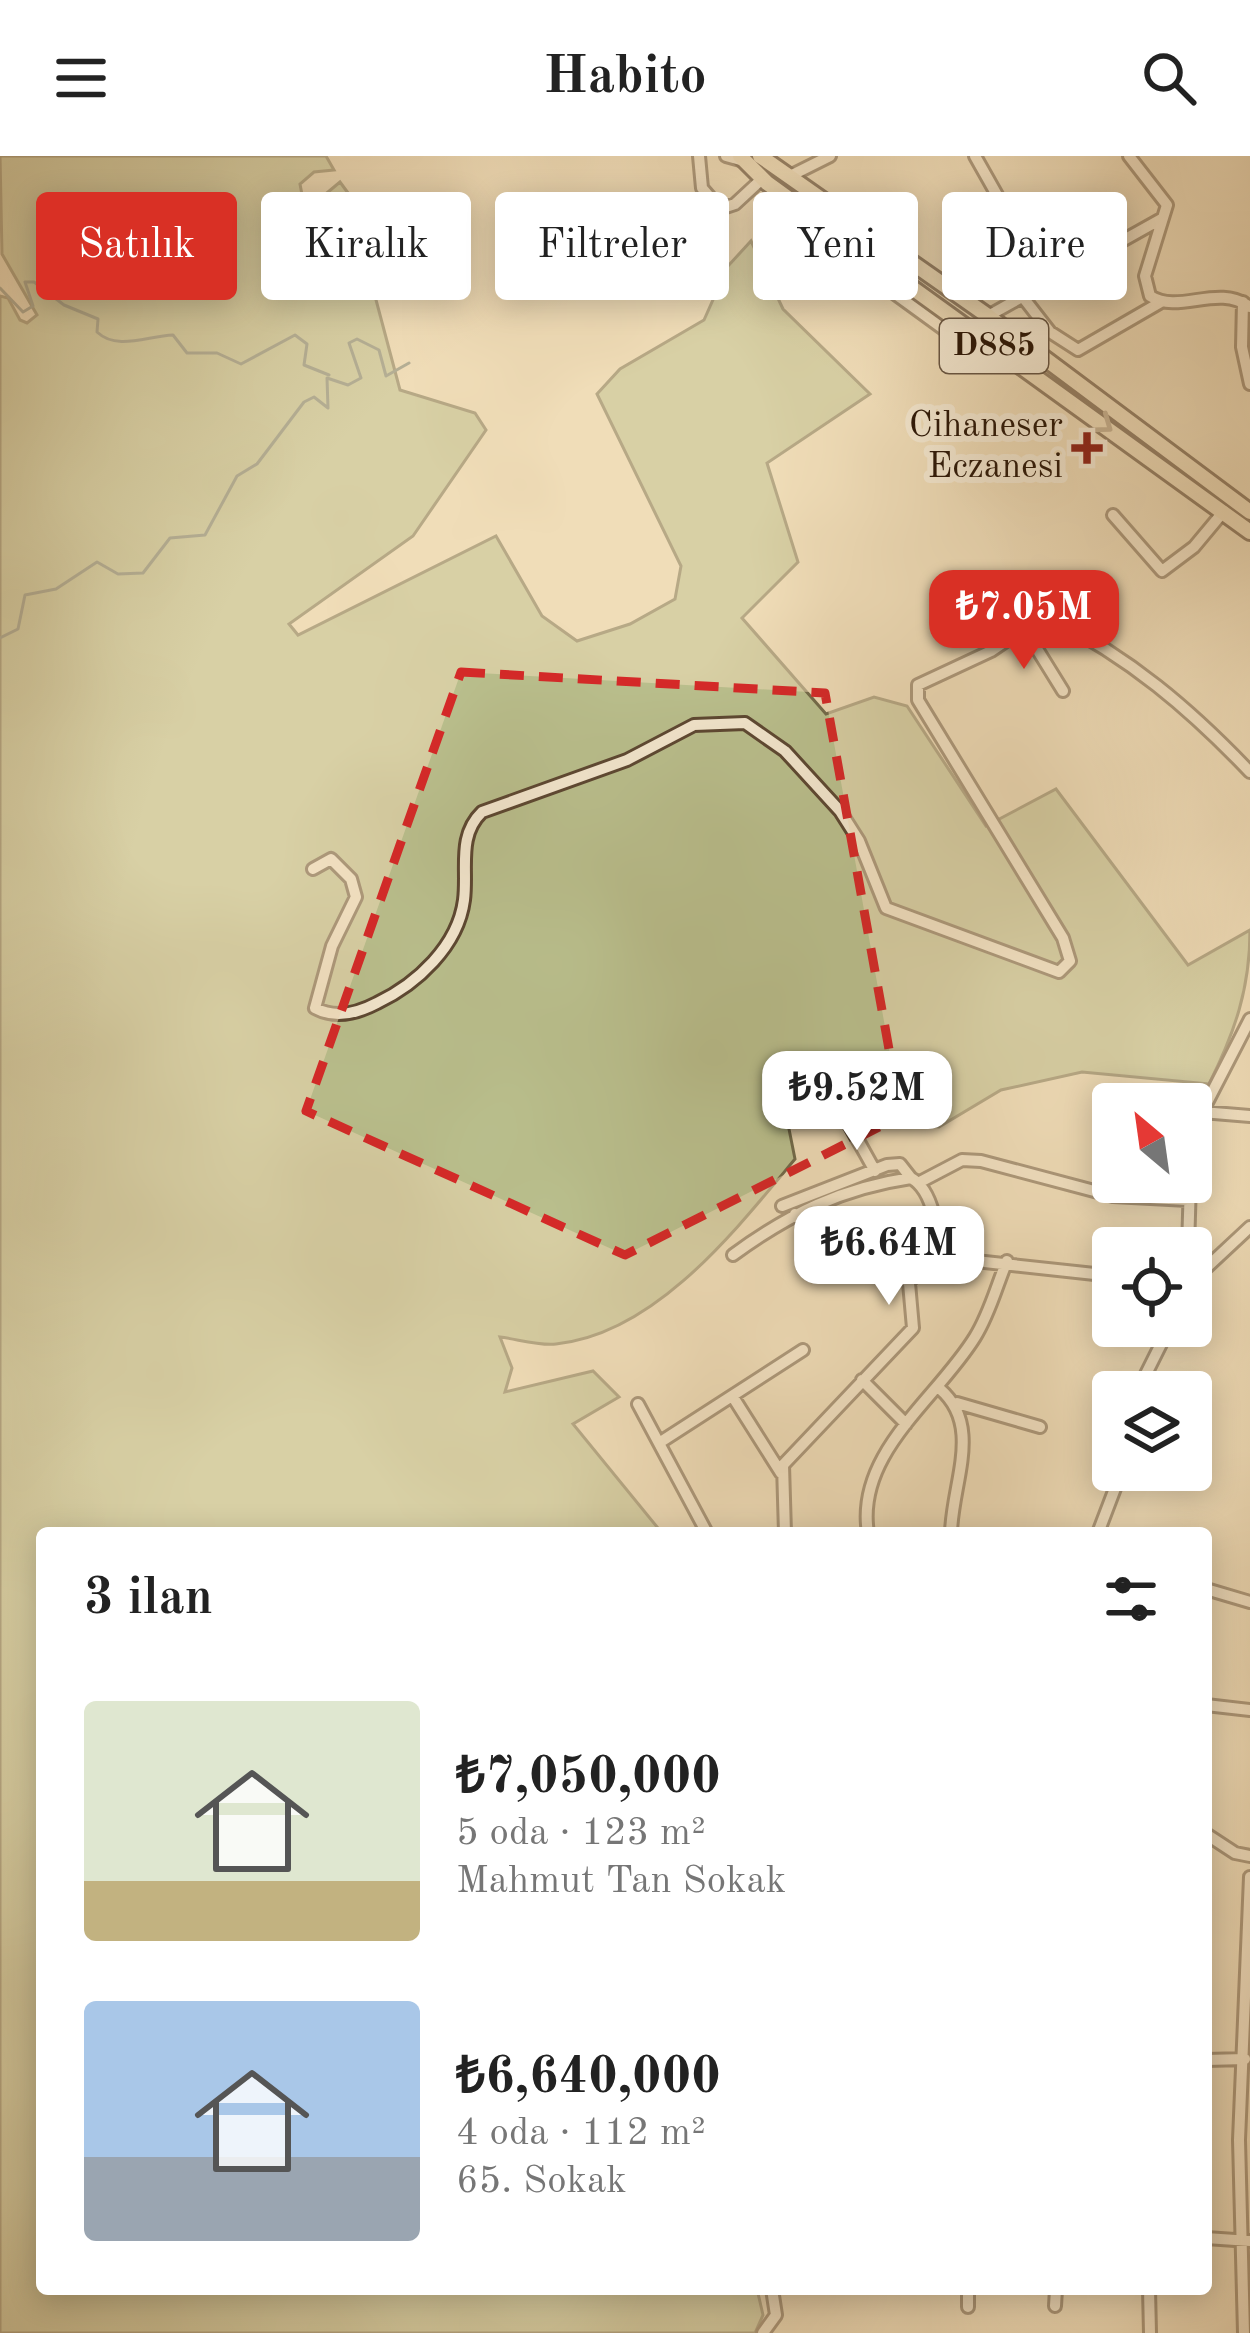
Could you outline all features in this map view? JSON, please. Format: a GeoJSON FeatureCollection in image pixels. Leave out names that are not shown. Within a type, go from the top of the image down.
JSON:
{"type":"FeatureCollection","features":[{"type":"Feature","properties":{"kind":"main road","name":"D885"},"geometry":{"type":"LineString","coordinates":[[748,158],[762,178],[1250,532]]}},
{"type":"Feature","properties":{"kind":"main road","name":"D885"},"geometry":{"type":"LineString","coordinates":[[748,158],[788,178],[988,316],[1250,512]]}},
{"type":"Feature","properties":{"kind":"street"},"geometry":{"type":"LineString","coordinates":[[699,156],[702,188],[720,208],[735,205],[762,178]]}},
{"type":"Feature","properties":{"kind":"street"},"geometry":{"type":"LineString","coordinates":[[726,156],[748,158]]}},
{"type":"Feature","properties":{"kind":"street"},"geometry":{"type":"LineString","coordinates":[[788,178],[830,156]]}},
{"type":"Feature","properties":{"kind":"street"},"geometry":{"type":"LineString","coordinates":[[975,156],[995,192]]}},
{"type":"Feature","properties":{"kind":"street"},"geometry":{"type":"LineString","coordinates":[[1129,156],[1165,201],[1144,285],[1161,302]]}},
{"type":"Feature","properties":{"kind":"street"},"geometry":{"type":"LineString","coordinates":[[1127,238],[1163,218]]}},
{"type":"Feature","properties":{"kind":"street"},"geometry":{"type":"LineString","coordinates":[[1025,300],[1050,332],[1078,350],[1161,302],[1210,295],[1243,303],[1242,347],[1250,384]]}},
{"type":"Feature","properties":{"kind":"street"},"geometry":{"type":"LineString","coordinates":[[904,300],[960,341],[980,336]]}},
{"type":"Feature","properties":{"kind":"street"},"geometry":{"type":"LineString","coordinates":[[988,316],[1015,300]]}},
{"type":"Feature","properties":{"kind":"street"},"geometry":{"type":"LineString","coordinates":[[1113,515],[1162,571],[1194,547],[1224,512]]}},
{"type":"Feature","properties":{"kind":"street"},"geometry":{"type":"LineString","coordinates":[[313,869],[332,859],[351,879],[356,898],[332,946],[315,1008],[336,1015],[364,1010],[413,980],[455,933],[464,903],[465,844],[482,812],[628,760],[694,725],[745,723],[785,752],[840,811],[860,841],[886,908],[1060,972],[1070,961],[1063,938],[916,694],[922,682],[1050,618],[1134,666],[1190,710],[1250,772]]}},
{"type":"Feature","properties":{"kind":"street"},"geometry":{"type":"LineString","coordinates":[[1024,628],[1063,691]]}},
{"type":"Feature","properties":{"kind":"street"},"geometry":{"type":"LineString","coordinates":[[1212,1092],[1250,1018]]}},
{"type":"Feature","properties":{"kind":"street"},"geometry":{"type":"LineString","coordinates":[[1212,1113],[1250,1116]]}},
{"type":"Feature","properties":{"kind":"street"},"geometry":{"type":"LineString","coordinates":[[850,1126],[874,1171]]}},
{"type":"Feature","properties":{"kind":"street"},"geometry":{"type":"LineString","coordinates":[[733,1255],[795,1214],[850,1190],[916,1180],[962,1160],[1092,1190]]}},
{"type":"Feature","properties":{"kind":"street"},"geometry":{"type":"LineString","coordinates":[[782,1206],[900,1164],[916,1180],[938,1233],[940,1261]]}},
{"type":"Feature","properties":{"kind":"street"},"geometry":{"type":"LineString","coordinates":[[795,1214],[839,1246],[873,1255],[909,1283]]}},
{"type":"Feature","properties":{"kind":"street"},"geometry":{"type":"LineString","coordinates":[[1212,1262],[1250,1227]]}},
{"type":"Feature","properties":{"kind":"street"},"geometry":{"type":"LineString","coordinates":[[785,1527],[782,1473],[790,1456],[913,1328],[909,1283],[918,1270],[940,1261],[1007,1261],[1092,1273]]}},
{"type":"Feature","properties":{"kind":"street"},"geometry":{"type":"LineString","coordinates":[[868,1527],[869,1481],[906,1424],[940,1389],[990,1310],[1007,1261]]}},
{"type":"Feature","properties":{"kind":"street"},"geometry":{"type":"LineString","coordinates":[[659,1443],[802,1350]]}},
{"type":"Feature","properties":{"kind":"street"},"geometry":{"type":"LineString","coordinates":[[862,1379],[906,1424]]}},
{"type":"Feature","properties":{"kind":"street"},"geometry":{"type":"LineString","coordinates":[[940,1389],[955,1402],[1040,1427]]}},
{"type":"Feature","properties":{"kind":"street"},"geometry":{"type":"LineString","coordinates":[[733,1397],[782,1473]]}},
{"type":"Feature","properties":{"kind":"street"},"geometry":{"type":"LineString","coordinates":[[952,1527],[964,1434],[955,1402]]}},
{"type":"Feature","properties":{"kind":"street"},"geometry":{"type":"LineString","coordinates":[[638,1404],[704,1527]]}},
{"type":"Feature","properties":{"kind":"street"},"geometry":{"type":"LineString","coordinates":[[1100,1527],[1114,1491]]}},
{"type":"Feature","properties":{"kind":"street"},"geometry":{"type":"LineString","coordinates":[[1212,1591],[1250,1602]]}},
{"type":"Feature","properties":{"kind":"street"},"geometry":{"type":"LineString","coordinates":[[1212,1707],[1250,1710]]}},
{"type":"Feature","properties":{"kind":"street"},"geometry":{"type":"LineString","coordinates":[[1212,1838],[1235,1853],[1250,1856]]}},
{"type":"Feature","properties":{"kind":"street"},"geometry":{"type":"LineString","coordinates":[[1244,2333],[1250,1879]]}},
{"type":"Feature","properties":{"kind":"street"},"geometry":{"type":"LineString","coordinates":[[1212,2060],[1247,2059]]}},
{"type":"Feature","properties":{"kind":"street"},"geometry":{"type":"LineString","coordinates":[[1212,2239],[1246,2240]]}},
{"type":"Feature","properties":{"kind":"street"},"geometry":{"type":"LineString","coordinates":[[763,2333],[776,2315],[773,2295]]}},
{"type":"Feature","properties":{"kind":"street"},"geometry":{"type":"LineString","coordinates":[[968,2295],[968,2307]]}},
{"type":"Feature","properties":{"kind":"street"},"geometry":{"type":"LineString","coordinates":[[1055,2306],[1056,2295]]}},
{"type":"Feature","properties":{"kind":"street"},"geometry":{"type":"LineString","coordinates":[[1149,2295],[1150,2333]]}},
{"type":"Feature","properties":{"kind":"highlighted area"},"geometry":{"type":"Polygon","coordinates":[[[461,672],[825,693],[901,1116],[625,1255],[306,1111],[461,672]]]}},
{"type":"Feature","properties":{"kind":"green space"},"geometry":{"type":"Polygon","coordinates":[[[0,156],[326,156],[334,170],[314,172],[300,184],[302,192],[261,192],[261,300],[376,300],[400,390],[475,413],[486,430],[413,536],[289,624],[298,635],[496,536],[542,616],[577,641],[630,624],[675,599],[681,566],[597,394],[620,369],[704,320],[713,300],[729,300],[729,265],[751,241],[753,300],[779,300],[870,394],[767,463],[798,562],[742,618],[826,714],[874,697],[907,706],[986,826],[1056,789],[1188,965],[1250,930],[1239,1009],[1209,1083],[1082,1072],[1001,1090],[939,1127],[903,1123],[841,1079],[804,1087],[786,1114],[795,1159],[690,1275],[627,1321],[592,1336],[549,1344],[500,1337],[512,1368],[505,1392],[593,1371],[619,1397],[573,1424],[657,1527],[36,1527],[36,2295],[758,2295],[763,2315],[755,2333],[0,2333],[0,296],[8,298],[20,320],[27,323],[37,315],[2,254],[0,156]]]}},
{"type":"Feature","properties":{"kind":"green space"},"geometry":{"type":"Polygon","coordinates":[[[340,182],[347,192],[328,192],[340,182]]]}},
{"type":"Feature","properties":{"kind":"waterway"},"geometry":{"type":"LineString","coordinates":[[0,288],[23,312],[33,306],[25,282],[34,282],[64,305],[98,319],[97,332],[114,341],[173,335],[187,353],[217,353],[241,364],[295,335],[307,344],[304,365],[329,375]]}},
{"type":"Feature","properties":{"kind":"waterway"},"geometry":{"type":"LineString","coordinates":[[0,638],[18,629],[25,595],[56,589],[97,562],[118,574],[143,573],[170,538],[205,535],[237,476],[257,464],[304,402],[314,397],[328,408],[327,378],[348,385],[361,378],[349,343],[357,339],[379,350],[386,376],[409,363]]}},
{"type":"Feature","properties":{"kind":"place","name":"Cihaneser Eczanesi"},"geometry":{"type":"Point","coordinates":[1087,448]}}]}
